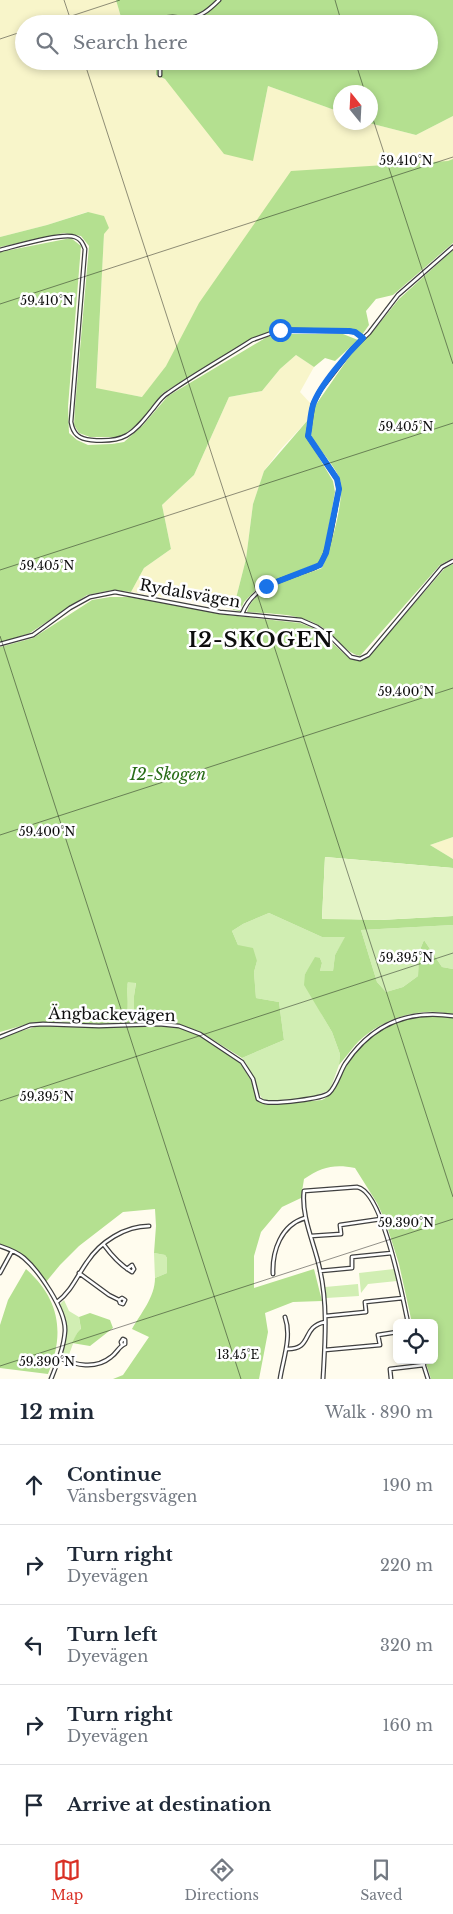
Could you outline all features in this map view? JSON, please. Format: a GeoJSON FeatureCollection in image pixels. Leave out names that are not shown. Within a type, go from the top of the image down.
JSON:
{"type":"FeatureCollection","features":[{"type":"Feature","properties":{"kind":"street"},"geometry":{"type":"LineString","coordinates":[[200,15],[219,0]]}},
{"type":"Feature","properties":{"kind":"street"},"geometry":{"type":"LineString","coordinates":[[160,70],[160,75]]}},
{"type":"Feature","properties":{"kind":"street"},"geometry":{"type":"LineString","coordinates":[[0,250],[63,236],[74,236],[81,240],[85,249],[71,422],[72,430],[77,436],[87,440],[110,442],[122,438],[141,424],[165,394],[252,340],[265,335],[280,330],[349,331],[355,332],[363,338]]}},
{"type":"Feature","properties":{"kind":"street"},"geometry":{"type":"LineString","coordinates":[[242,614],[246,603],[257,592],[266,586],[320,565],[326,553],[339,489],[337,479],[308,436],[313,404],[321,389],[398,295],[453,247]]}},
{"type":"Feature","properties":{"kind":"street","name":"Rydalsvägen"},"geometry":{"type":"LineString","coordinates":[[0,644],[32,635],[70,608],[90,597],[115,592],[242,614],[301,620],[317,627],[330,636],[351,657],[360,659],[368,655],[442,567],[453,562]]}},
{"type":"Feature","properties":{"kind":"street","name":"Ängbackevägen"},"geometry":{"type":"LineString","coordinates":[[0,1037],[22,1028],[43,1024],[99,1026],[160,1024],[180,1026],[200,1034],[242,1062],[253,1080],[258,1100],[265,1102],[310,1099],[328,1095],[354,1050],[377,1030],[399,1018],[417,1014],[453,1016]]}},
{"type":"Feature","properties":{"kind":"street"},"geometry":{"type":"LineString","coordinates":[[323,1379],[326,1316],[320,1271],[306,1218],[304,1191],[357,1187],[365,1192],[382,1219],[407,1319]]}},
{"type":"Feature","properties":{"kind":"street"},"geometry":{"type":"LineString","coordinates":[[273,1274],[274,1253],[282,1236],[292,1224],[306,1218]]}},
{"type":"Feature","properties":{"kind":"street"},"geometry":{"type":"LineString","coordinates":[[311,1236],[341,1234],[340,1225],[382,1219]]}},
{"type":"Feature","properties":{"kind":"street"},"geometry":{"type":"LineString","coordinates":[[57,1302],[68,1293],[89,1259],[104,1245],[125,1229],[136,1226],[148,1226]]}},
{"type":"Feature","properties":{"kind":"street"},"geometry":{"type":"LineString","coordinates":[[104,1245],[115,1259],[127,1268]]}},
{"type":"Feature","properties":{"kind":"street"},"geometry":{"type":"LineString","coordinates":[[0,1246],[25,1259],[62,1311],[65,1329],[51,1379]]}},
{"type":"Feature","properties":{"kind":"street"},"geometry":{"type":"LineString","coordinates":[[0,1273],[12,1251]]}},
{"type":"Feature","properties":{"kind":"street"},"geometry":{"type":"LineString","coordinates":[[320,1271],[352,1268],[352,1257],[392,1253]]}},
{"type":"Feature","properties":{"kind":"street"},"geometry":{"type":"LineString","coordinates":[[79,1273],[119,1300]]}},
{"type":"Feature","properties":{"kind":"street"},"geometry":{"type":"LineString","coordinates":[[326,1316],[366,1312],[365,1302],[403,1298]]}},
{"type":"Feature","properties":{"kind":"street"},"geometry":{"type":"LineString","coordinates":[[280,1379],[286,1349],[288,1324],[286,1317]]}},
{"type":"Feature","properties":{"kind":"street"},"geometry":{"type":"LineString","coordinates":[[286,1349],[303,1346],[313,1327],[317,1323],[325,1322]]}},
{"type":"Feature","properties":{"kind":"street"},"geometry":{"type":"LineString","coordinates":[[325,1350],[380,1344],[378,1335],[393,1333]]}},
{"type":"Feature","properties":{"kind":"street"},"geometry":{"type":"LineString","coordinates":[[58,1358],[83,1365],[97,1364],[113,1356],[122,1345]]}},
{"type":"Feature","properties":{"kind":"street"},"geometry":{"type":"LineString","coordinates":[[391,1379],[390,1369],[424,1365],[428,1379]]}},
{"type":"Feature","properties":{"kind":"shaded area"},"geometry":{"type":"Polygon","coordinates":[[[0,0],[116,0],[120,15],[15,15],[15,70],[156,70],[156,75],[260,127],[268,86],[333,109],[333,130],[378,130],[378,125],[416,135],[453,116],[453,159],[166,366],[143,397],[96,389],[104,233],[109,228],[87,212],[0,237],[0,0]]]}},
{"type":"Feature","properties":{"kind":"shaded area"},"geometry":{"type":"Polygon","coordinates":[[[296,355],[314,367],[300,392],[312,405],[307,421],[280,450],[264,471],[253,504],[246,559],[233,610],[205,603],[131,592],[144,568],[171,549],[162,505],[194,475],[229,397],[262,391],[280,369],[296,355]]]}},
{"type":"Feature","properties":{"kind":"shaded area"},"geometry":{"type":"Polygon","coordinates":[[[453,837],[453,859],[430,845],[453,837]]]}},
{"type":"Feature","properties":{"kind":"green space"},"geometry":{"type":"Polygon","coordinates":[[[116,0],[453,0],[453,116],[416,135],[378,125],[378,85],[333,85],[333,109],[268,86],[253,161],[224,154],[165,79],[156,75],[156,70],[438,70],[438,15],[120,15],[116,0]]]}},
{"type":"Feature","properties":{"kind":"green space"},"geometry":{"type":"Polygon","coordinates":[[[453,159],[453,243],[393,295],[376,299],[366,311],[369,325],[362,335],[355,329],[280,328],[251,339],[163,393],[139,423],[121,437],[90,437],[79,433],[74,425],[89,246],[81,236],[64,233],[0,247],[0,237],[88,212],[104,216],[109,228],[104,234],[96,388],[142,397],[166,366],[199,303],[291,171],[448,161],[453,159]]]}},
{"type":"Feature","properties":{"kind":"green space"},"geometry":{"type":"Polygon","coordinates":[[[71,238],[81,246],[68,407],[69,433],[77,440],[88,445],[124,442],[143,425],[168,396],[267,337],[283,334],[343,334],[358,340],[335,361],[325,358],[314,367],[296,355],[280,369],[262,391],[229,397],[194,475],[162,505],[171,549],[144,568],[131,592],[112,590],[87,595],[30,633],[0,643],[0,252],[71,238]]]}},
{"type":"Feature","properties":{"kind":"green space","name":"I2-Skogen"},"geometry":{"type":"Polygon","coordinates":[[[453,250],[453,558],[440,565],[360,656],[349,651],[325,629],[312,622],[294,616],[247,612],[251,603],[258,595],[268,589],[322,568],[336,522],[341,485],[336,472],[311,435],[315,406],[354,350],[370,335],[399,299],[453,250]]]}},
{"type":"Feature","properties":{"kind":"green space"},"geometry":{"type":"Polygon","coordinates":[[[307,421],[306,436],[333,481],[335,492],[324,553],[318,563],[266,584],[255,591],[244,602],[240,611],[233,610],[246,559],[253,504],[264,471],[307,421]]]}},
{"type":"Feature","properties":{"kind":"green space","name":"I2-Skogen"},"geometry":{"type":"Polygon","coordinates":[[[453,564],[453,837],[430,845],[453,859],[453,868],[325,857],[322,918],[380,920],[453,916],[453,925],[361,930],[377,982],[386,992],[403,987],[418,976],[419,952],[424,940],[442,967],[453,969],[453,1015],[441,1012],[428,1012],[416,1013],[391,1020],[368,1033],[339,1065],[340,1054],[332,1032],[304,985],[305,974],[315,957],[320,958],[322,963],[320,971],[333,971],[335,955],[345,937],[322,937],[269,913],[232,931],[238,945],[253,948],[257,961],[254,972],[256,998],[279,1002],[284,1040],[242,1058],[199,1031],[171,1023],[99,1024],[45,1022],[31,1023],[0,1032],[0,647],[33,638],[92,600],[110,597],[130,597],[228,615],[300,623],[318,630],[350,659],[360,661],[369,656],[445,568],[453,564]],[[128,982],[128,1009],[126,1017],[128,1020],[133,1019],[130,1012],[134,1010],[136,983],[128,982]]]}},
{"type":"Feature","properties":{"kind":"green space"},"geometry":{"type":"Polygon","coordinates":[[[325,857],[453,868],[453,916],[380,920],[322,919],[325,857]]]}},
{"type":"Feature","properties":{"kind":"green space"},"geometry":{"type":"Polygon","coordinates":[[[269,913],[322,937],[346,937],[335,955],[333,971],[320,971],[322,963],[320,958],[312,964],[305,974],[340,1054],[339,1065],[330,1090],[310,1098],[265,1101],[259,1093],[242,1058],[284,1040],[279,1002],[256,998],[254,972],[257,961],[238,945],[232,931],[269,913]]]}},
{"type":"Feature","properties":{"kind":"green space"},"geometry":{"type":"Polygon","coordinates":[[[453,925],[453,969],[442,967],[424,940],[419,952],[418,976],[403,987],[386,992],[377,982],[361,930],[453,925]]]}},
{"type":"Feature","properties":{"kind":"green space"},"geometry":{"type":"Polygon","coordinates":[[[128,982],[136,982],[134,1010],[128,1013],[126,990],[128,982]]]}},
{"type":"Feature","properties":{"kind":"green space"},"geometry":{"type":"Polygon","coordinates":[[[417,1016],[453,1017],[453,1379],[431,1379],[426,1364],[438,1364],[438,1319],[411,1319],[399,1264],[385,1220],[377,1203],[355,1168],[341,1166],[328,1168],[304,1179],[301,1198],[282,1207],[261,1232],[254,1256],[254,1288],[314,1269],[322,1301],[293,1302],[265,1313],[268,1332],[259,1379],[113,1379],[123,1375],[149,1337],[132,1329],[153,1292],[155,1278],[167,1273],[167,1258],[165,1255],[154,1253],[155,1209],[123,1212],[79,1246],[46,1282],[26,1259],[14,1250],[0,1244],[0,1037],[42,1025],[98,1027],[159,1025],[181,1028],[199,1035],[240,1063],[251,1080],[257,1100],[266,1105],[322,1100],[330,1094],[358,1050],[374,1034],[405,1019],[417,1016]]]}},
{"type":"Feature","properties":{"kind":"green space"},"geometry":{"type":"Polygon","coordinates":[[[154,1253],[165,1255],[167,1258],[167,1273],[155,1278],[154,1253]]]}},
{"type":"Feature","properties":{"kind":"green space"},"geometry":{"type":"Polygon","coordinates":[[[26,1269],[46,1292],[56,1318],[57,1345],[48,1374],[0,1368],[0,1325],[8,1300],[26,1269]]]}},
{"type":"Feature","properties":{"kind":"green space"},"geometry":{"type":"Polygon","coordinates":[[[394,1269],[397,1281],[368,1284],[361,1293],[359,1273],[394,1269]]]}},
{"type":"Feature","properties":{"kind":"green space"},"geometry":{"type":"Polygon","coordinates":[[[358,1284],[359,1296],[326,1298],[325,1287],[358,1284]]]}},
{"type":"Feature","properties":{"kind":"green space"},"geometry":{"type":"Polygon","coordinates":[[[64,1300],[69,1311],[79,1317],[81,1330],[77,1333],[67,1360],[61,1358],[65,1344],[66,1325],[60,1304],[64,1300]]]}},
{"type":"Feature","properties":{"kind":"green space"},"geometry":{"type":"Polygon","coordinates":[[[90,1313],[110,1320],[113,1328],[90,1346],[72,1343],[81,1329],[79,1317],[90,1313]]]}},
{"type":"Feature","properties":{"kind":"district","name":"I2-SKOGEN"},"geometry":{"type":"Point","coordinates":[261,640]}},
{"type":"Feature","properties":{"kind":"route"},"geometry":{"type":"LineString","coordinates":[[266,586],[320,565],[326,553],[339,489],[337,479],[308,436],[310,420],[313,404],[321,389],[363,338],[355,332],[349,331],[280,330]]}}]}
